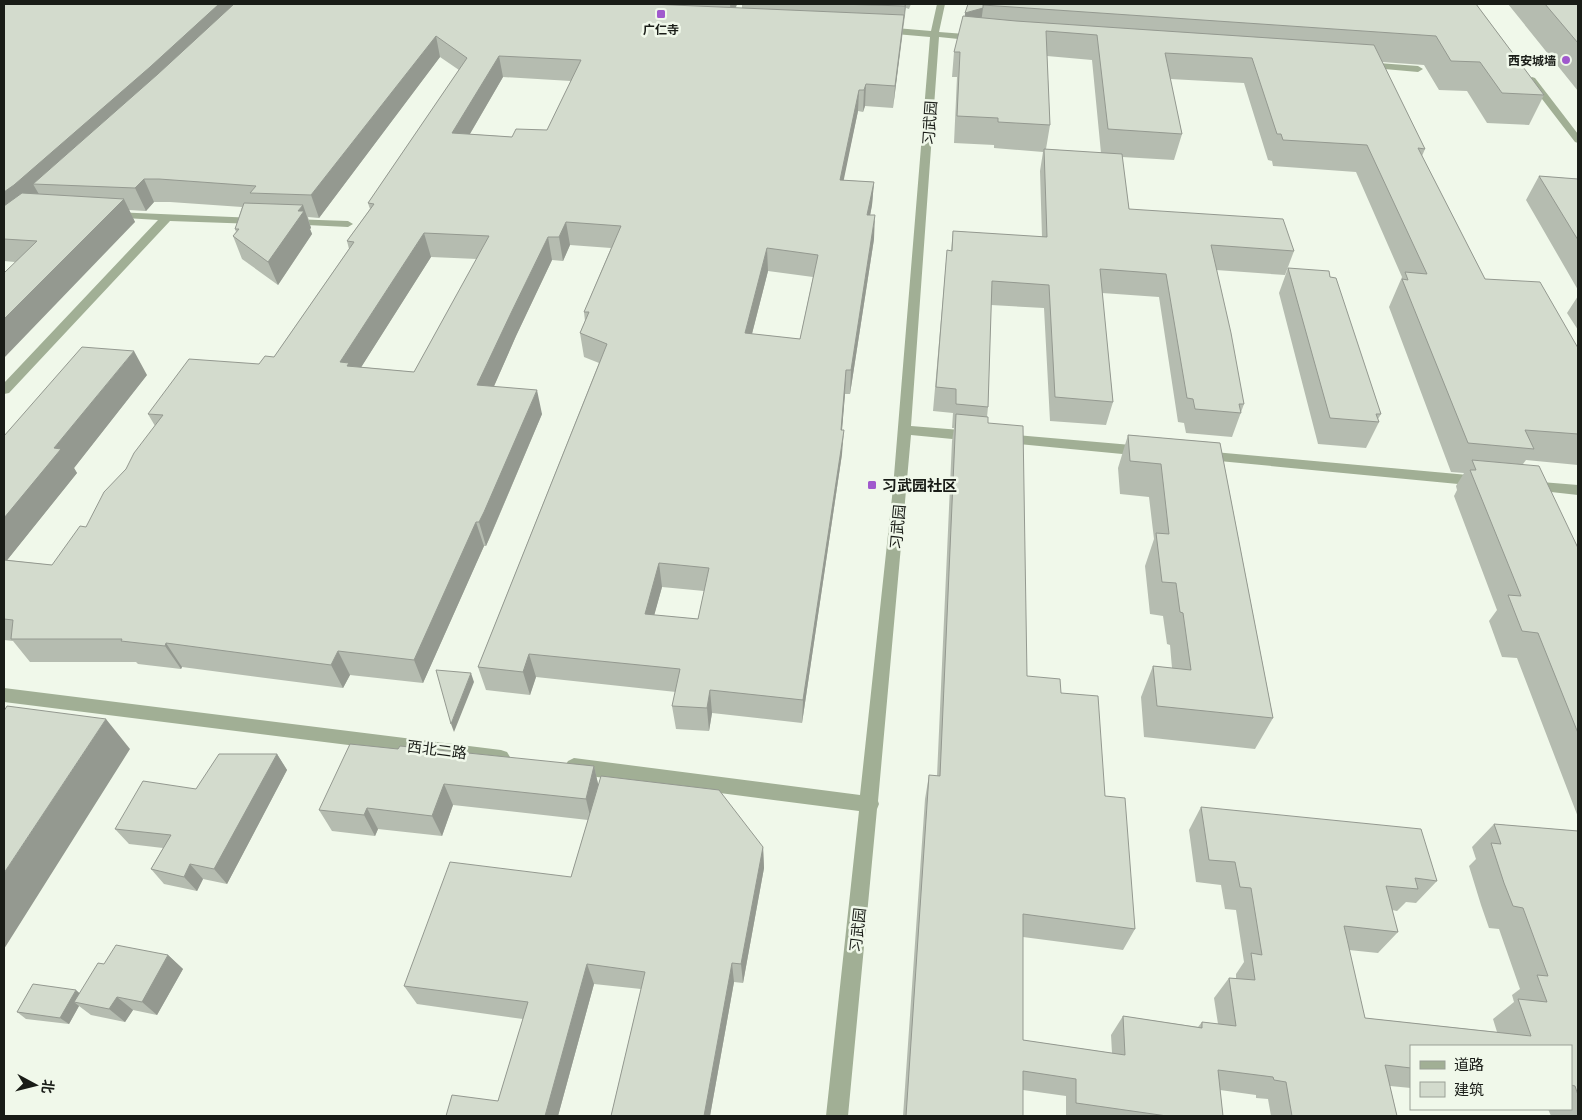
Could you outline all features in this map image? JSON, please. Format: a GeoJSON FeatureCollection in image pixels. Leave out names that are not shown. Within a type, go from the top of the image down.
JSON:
{"type":"FeatureCollection","features":[{"type":"Feature","properties":{"kind":"street","name":"习武园"},"geometry":{"type":"LineString","coordinates":[[837,1116],[870,804],[905,430],[935,33],[941,4]]}},
{"type":"Feature","properties":{"kind":"street"},"geometry":{"type":"LineString","coordinates":[[878,30],[961,33],[981,30]]}},
{"type":"Feature","properties":{"kind":"street"},"geometry":{"type":"LineString","coordinates":[[935,33],[986,39]]}},
{"type":"Feature","properties":{"kind":"street"},"geometry":{"type":"LineString","coordinates":[[1359,65],[1418,69]]}},
{"type":"Feature","properties":{"kind":"street"},"geometry":{"type":"LineString","coordinates":[[1526,72],[1578,140]]}},
{"type":"Feature","properties":{"kind":"street"},"geometry":{"type":"LineString","coordinates":[[99,214],[348,224]]}},
{"type":"Feature","properties":{"kind":"street"},"geometry":{"type":"LineString","coordinates":[[4,390],[166,218]]}},
{"type":"Feature","properties":{"kind":"street"},"geometry":{"type":"LineString","coordinates":[[905,430],[1153,452]]}},
{"type":"Feature","properties":{"kind":"street"},"geometry":{"type":"LineString","coordinates":[[1192,456],[1489,482]]}},
{"type":"Feature","properties":{"kind":"street"},"geometry":{"type":"LineString","coordinates":[[1519,485],[1578,490]]}},
{"type":"Feature","properties":{"kind":"street","name":"西北二路"},"geometry":{"type":"LineString","coordinates":[[4,695],[516,759]]}},
{"type":"Feature","properties":{"kind":"street"},"geometry":{"type":"LineString","coordinates":[[555,764],[870,804]]}},
{"type":"Feature","properties":{"kind":"building"},"geometry":{"type":"Polygon","coordinates":[[[4,4],[219,4],[150,67],[4,192],[4,4]]]}},
{"type":"Feature","properties":{"kind":"building"},"geometry":{"type":"Polygon","coordinates":[[[234,4],[650,4],[904,15],[895,86],[866,84],[864,90],[859,90],[840,180],[874,182],[867,215],[875,215],[851,370],[846,370],[841,430],[844,430],[803,700],[710,690],[707,708],[672,706],[680,669],[529,654],[523,672],[478,667],[607,344],[580,333],[589,312],[584,312],[621,226],[566,222],[559,237],[548,237],[511,313],[477,385],[537,390],[484,512],[479,522],[476,522],[414,660],[338,651],[331,665],[166,643],[165,646],[121,641],[122,639],[11,639],[13,620],[4,619],[4,560],[52,565],[80,526],[86,527],[104,492],[126,469],[134,453],[163,415],[148,414],[189,359],[259,364],[265,356],[274,357],[354,242],[347,241],[374,204],[368,203],[467,58],[436,36],[311,195],[250,193],[256,186],[159,179],[144,179],[135,188],[33,184],[234,4]],[[499,56],[452,133],[512,137],[516,129],[547,130],[581,60],[499,56]],[[424,233],[340,362],[349,363],[347,366],[414,372],[489,236],[424,233]],[[767,248],[745,333],[800,339],[818,255],[767,248]],[[659,563],[645,614],[698,619],[709,568],[659,563]]]}},
{"type":"Feature","properties":{"kind":"building"},"geometry":{"type":"Polygon","coordinates":[[[837,4],[905,4],[905,6],[837,4]]]}},
{"type":"Feature","properties":{"kind":"building"},"geometry":{"type":"Polygon","coordinates":[[[968,4],[986,4],[983,5],[983,8],[965,13],[968,4]]]}},
{"type":"Feature","properties":{"kind":"building"},"geometry":{"type":"Polygon","coordinates":[[[1476,4],[1544,95],[1502,93],[1480,62],[1451,61],[1436,36],[983,5],[1476,4]]]}},
{"type":"Feature","properties":{"kind":"building"},"geometry":{"type":"Polygon","coordinates":[[[1545,4],[1578,4],[1578,43],[1545,4]]]}},
{"type":"Feature","properties":{"kind":"building"},"geometry":{"type":"Polygon","coordinates":[[[963,16],[1374,45],[1425,149],[1418,148],[1485,279],[1540,282],[1578,348],[1578,434],[1525,430],[1534,449],[1468,443],[1402,279],[1408,280],[1405,272],[1427,274],[1367,145],[1283,140],[1281,134],[1277,134],[1252,58],[1165,53],[1182,134],[1108,129],[1097,35],[1046,31],[1050,125],[998,122],[998,118],[957,116],[960,52],[954,52],[963,16]]]}},
{"type":"Feature","properties":{"kind":"building"},"geometry":{"type":"Polygon","coordinates":[[[1044,149],[1122,154],[1129,209],[1283,219],[1294,251],[1211,245],[1231,333],[1244,404],[1239,404],[1241,413],[1195,409],[1193,399],[1187,398],[1166,274],[1100,269],[1113,402],[1055,397],[1049,285],[992,281],[988,407],[956,404],[956,389],[936,387],[947,250],[952,251],[953,231],[1047,237],[1044,149]]]}},
{"type":"Feature","properties":{"kind":"building"},"geometry":{"type":"Polygon","coordinates":[[[1539,176],[1578,179],[1578,240],[1539,176]]]}},
{"type":"Feature","properties":{"kind":"building"},"geometry":{"type":"Polygon","coordinates":[[[22,193],[124,199],[4,319],[4,273],[37,241],[4,239],[4,206],[22,193]]]}},
{"type":"Feature","properties":{"kind":"building"},"geometry":{"type":"Polygon","coordinates":[[[244,203],[303,205],[298,211],[304,211],[268,262],[233,236],[239,229],[235,229],[244,203]]]}},
{"type":"Feature","properties":{"kind":"building"},"geometry":{"type":"Polygon","coordinates":[[[1288,268],[1329,271],[1330,277],[1336,278],[1381,414],[1376,414],[1379,422],[1330,418],[1288,268]]]}},
{"type":"Feature","properties":{"kind":"building"},"geometry":{"type":"Polygon","coordinates":[[[82,347],[134,351],[54,448],[61,449],[4,518],[4,436],[82,347]]]}},
{"type":"Feature","properties":{"kind":"building"},"geometry":{"type":"Polygon","coordinates":[[[956,414],[988,417],[988,423],[1023,426],[1027,676],[1060,679],[1061,693],[1098,696],[1105,796],[1125,798],[1135,929],[1023,914],[1023,1040],[1125,1055],[1123,1016],[1202,1028],[1202,1022],[1236,1026],[1229,978],[1255,980],[1251,953],[1262,955],[1251,888],[1240,887],[1235,862],[1209,860],[1201,807],[1421,829],[1437,881],[1415,878],[1418,889],[1386,886],[1398,932],[1344,926],[1365,1018],[1531,1036],[1518,999],[1547,1002],[1537,975],[1548,976],[1523,908],[1513,906],[1504,883],[1491,843],[1501,844],[1494,824],[1578,831],[1578,1095],[1575,1086],[1572,1085],[1572,1045],[1410,1045],[1410,1068],[1385,1065],[1397,1116],[1292,1116],[1286,1082],[1274,1080],[1273,1077],[1218,1070],[1223,1116],[1167,1116],[1076,1103],[1076,1079],[1023,1071],[1023,1116],[906,1116],[929,775],[940,776],[956,414]]]}},
{"type":"Feature","properties":{"kind":"building"},"geometry":{"type":"Polygon","coordinates":[[[1128,435],[1220,443],[1273,718],[1157,706],[1153,666],[1191,670],[1183,613],[1180,612],[1176,583],[1162,582],[1156,533],[1169,534],[1161,464],[1130,461],[1128,435]]]}},
{"type":"Feature","properties":{"kind":"building"},"geometry":{"type":"Polygon","coordinates":[[[1472,460],[1539,466],[1578,548],[1578,733],[1538,633],[1522,631],[1508,595],[1521,596],[1470,470],[1476,470],[1472,460]]]}},
{"type":"Feature","properties":{"kind":"building"},"geometry":{"type":"Polygon","coordinates":[[[436,670],[471,673],[451,724],[436,670]]]}},
{"type":"Feature","properties":{"kind":"building"},"geometry":{"type":"Polygon","coordinates":[[[7,706],[106,719],[4,873],[4,711],[7,706]]]}},
{"type":"Feature","properties":{"kind":"building"},"geometry":{"type":"Polygon","coordinates":[[[350,744],[398,749],[400,746],[594,766],[586,799],[444,784],[432,816],[367,808],[364,815],[319,810],[350,744]]]}},
{"type":"Feature","properties":{"kind":"building"},"geometry":{"type":"Polygon","coordinates":[[[219,754],[277,754],[214,869],[190,864],[184,877],[151,869],[171,835],[115,829],[143,781],[196,789],[219,754]]]}},
{"type":"Feature","properties":{"kind":"building"},"geometry":{"type":"Polygon","coordinates":[[[601,776],[719,790],[763,847],[741,964],[732,963],[704,1116],[611,1116],[645,972],[587,964],[545,1116],[446,1116],[452,1095],[498,1101],[528,1002],[404,986],[450,862],[571,877],[601,776]]]}},
{"type":"Feature","properties":{"kind":"building"},"geometry":{"type":"Polygon","coordinates":[[[116,945],[168,955],[142,1002],[117,997],[109,1009],[74,1002],[98,963],[104,964],[116,945]]]}},
{"type":"Feature","properties":{"kind":"building"},"geometry":{"type":"Polygon","coordinates":[[[33,984],[76,990],[60,1018],[17,1012],[33,984]]]}},
{"type":"Feature","properties":{"kind":"place","name":"广仁寺"},"geometry":{"type":"Point","coordinates":[661,14]}},
{"type":"Feature","properties":{"kind":"place","name":"西安城墙"},"geometry":{"type":"Point","coordinates":[1566,60]}},
{"type":"Feature","properties":{"kind":"place","name":"习武园社区"},"geometry":{"type":"Point","coordinates":[872,485]}}]}
